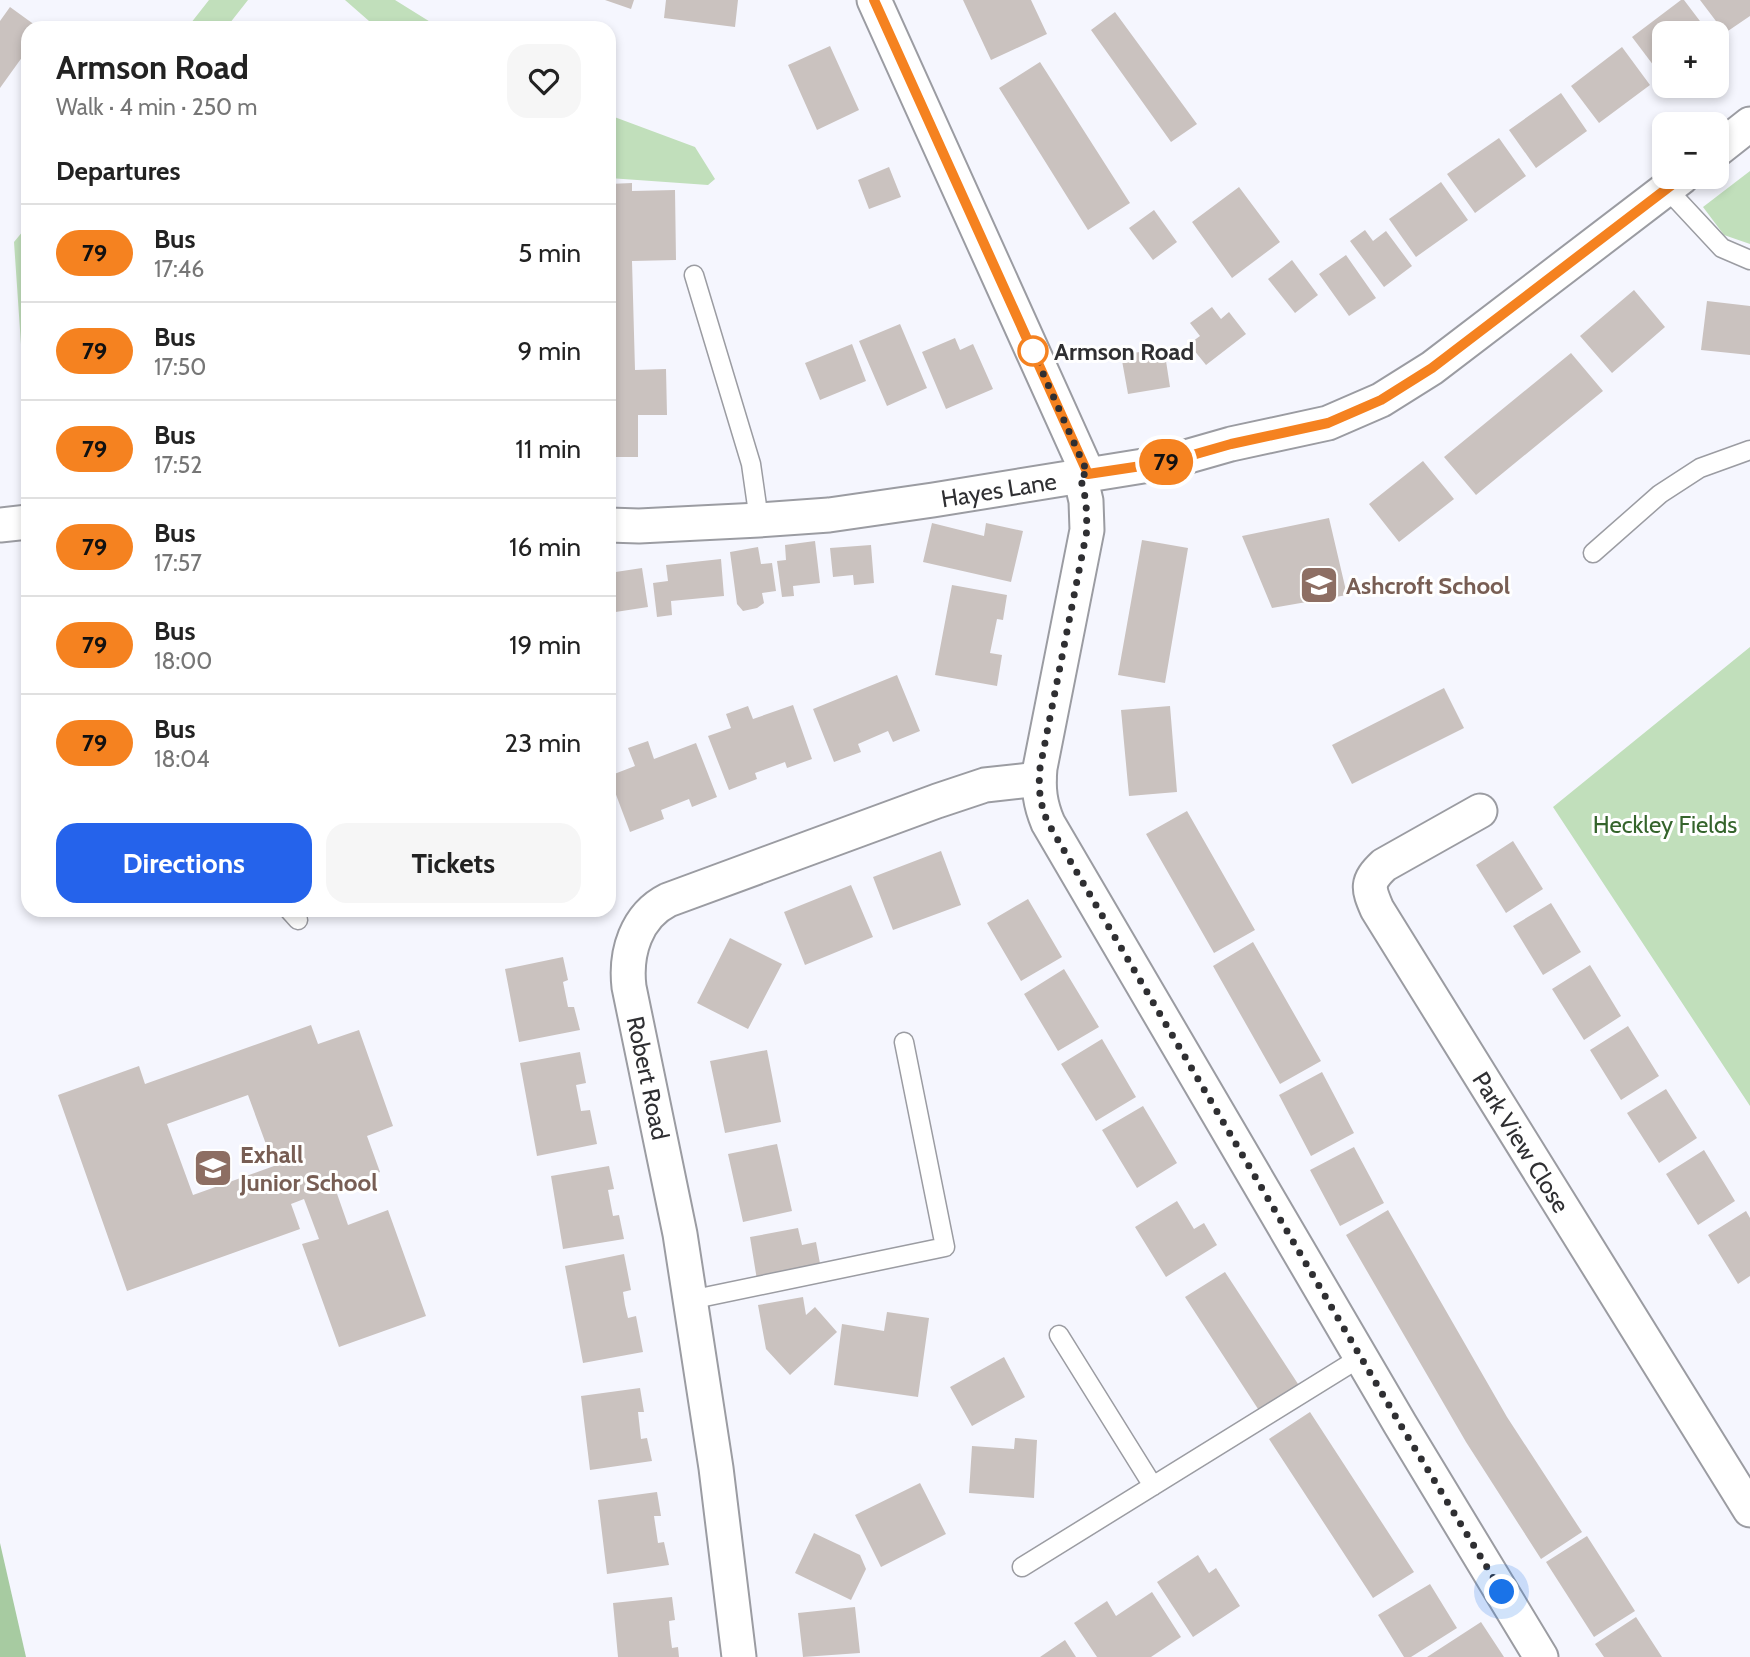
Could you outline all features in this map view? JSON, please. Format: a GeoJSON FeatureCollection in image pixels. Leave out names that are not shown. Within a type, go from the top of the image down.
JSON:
{"type":"FeatureCollection","features":[{"type":"Feature","properties":{"kind":"street"},"geometry":{"type":"LineString","coordinates":[[874,0],[1084,474],[1087,530],[1039,779],[1041,805],[1048,823],[1361,1357],[1541,1657]]}},
{"type":"Feature","properties":{"kind":"street"},"geometry":{"type":"LineString","coordinates":[[1729,141],[1750,124]]}},
{"type":"Feature","properties":{"kind":"street","name":"Hayes Lane"},"geometry":{"type":"LineString","coordinates":[[616,525],[829,515],[907,504],[1168,462],[1231,444],[1328,423],[1381,400],[1443,360],[1666,189]]}},
{"type":"Feature","properties":{"kind":"street"},"geometry":{"type":"LineString","coordinates":[[0,525],[21,523]]}},
{"type":"Feature","properties":{"kind":"street","name":"Robert Road"},"geometry":{"type":"LineString","coordinates":[[739,1657],[716,1468],[680,1234],[627,969],[632,942],[649,914],[668,900],[937,801],[985,786],[1039,779]]}},
{"type":"Feature","properties":{"kind":"street","name":"Park View Close"},"geometry":{"type":"LineString","coordinates":[[1480,811],[1384,865],[1374,874],[1369,887],[1371,897],[1487,1089],[1750,1510]]}},
{"type":"Feature","properties":{"kind":"lane"},"geometry":{"type":"LineString","coordinates":[[1679,189],[1723,248],[1750,260]]}},
{"type":"Feature","properties":{"kind":"lane"},"geometry":{"type":"LineString","coordinates":[[694,275],[751,464],[759,520]]}},
{"type":"Feature","properties":{"kind":"lane"},"geometry":{"type":"LineString","coordinates":[[1593,553],[1660,494],[1700,468],[1750,450]]}},
{"type":"Feature","properties":{"kind":"lane"},"geometry":{"type":"LineString","coordinates":[[690,1300],[945,1247],[904,1042]]}},
{"type":"Feature","properties":{"kind":"lane"},"geometry":{"type":"LineString","coordinates":[[1059,1335],[1153,1486]]}},
{"type":"Feature","properties":{"kind":"lane"},"geometry":{"type":"LineString","coordinates":[[1022,1567],[1361,1357]]}},
{"type":"Feature","properties":{"kind":"green space"},"geometry":{"type":"Polygon","coordinates":[[[209,0],[248,0],[232,21],[192,21],[209,0]]]}},
{"type":"Feature","properties":{"kind":"green space"},"geometry":{"type":"Polygon","coordinates":[[[345,0],[395,0],[429,21],[369,21],[345,0]]]}},
{"type":"Feature","properties":{"kind":"green space"},"geometry":{"type":"Polygon","coordinates":[[[616,118],[695,147],[715,179],[708,185],[616,178],[616,118]]]}},
{"type":"Feature","properties":{"kind":"green space"},"geometry":{"type":"Polygon","coordinates":[[[1750,171],[1750,244],[1724,235],[1703,207],[1750,171]]]}},
{"type":"Feature","properties":{"kind":"green space"},"geometry":{"type":"Polygon","coordinates":[[[21,234],[21,344],[14,242],[21,234]]]}},
{"type":"Feature","properties":{"kind":"green space","name":"Heckley Fields"},"geometry":{"type":"Polygon","coordinates":[[[1750,647],[1750,1106],[1553,807],[1750,647]]]}},
{"type":"Feature","properties":{"kind":"green space"},"geometry":{"type":"Polygon","coordinates":[[[0,1543],[26,1657],[0,1657],[0,1543]]]}},
{"type":"Feature","properties":{"kind":"building"},"geometry":{"type":"Polygon","coordinates":[[[605,0],[634,0],[631,9],[605,0]]]}},
{"type":"Feature","properties":{"kind":"building"},"geometry":{"type":"Polygon","coordinates":[[[666,0],[738,0],[735,27],[664,18],[666,0]]]}},
{"type":"Feature","properties":{"kind":"building"},"geometry":{"type":"Polygon","coordinates":[[[963,0],[1031,0],[1047,34],[991,60],[963,0]]]}},
{"type":"Feature","properties":{"kind":"building"},"geometry":{"type":"Polygon","coordinates":[[[1684,0],[1700,21],[1653,21],[1684,0]]]}},
{"type":"Feature","properties":{"kind":"building"},"geometry":{"type":"Polygon","coordinates":[[[1700,0],[1750,0],[1750,16],[1729,30],[1729,21],[1716,21],[1700,0]]]}},
{"type":"Feature","properties":{"kind":"building"},"geometry":{"type":"Polygon","coordinates":[[[10,7],[29,21],[21,21],[21,59],[0,88],[0,21],[10,7]]]}},
{"type":"Feature","properties":{"kind":"building"},"geometry":{"type":"Polygon","coordinates":[[[1115,12],[1197,124],[1171,142],[1091,30],[1115,12]]]}},
{"type":"Feature","properties":{"kind":"building"},"geometry":{"type":"Polygon","coordinates":[[[1652,22],[1652,63],[1632,37],[1652,22]]]}},
{"type":"Feature","properties":{"kind":"building"},"geometry":{"type":"Polygon","coordinates":[[[830,46],[859,110],[817,130],[788,65],[830,46]]]}},
{"type":"Feature","properties":{"kind":"building"},"geometry":{"type":"Polygon","coordinates":[[[1622,47],[1650,85],[1599,123],[1571,86],[1622,47]]]}},
{"type":"Feature","properties":{"kind":"building"},"geometry":{"type":"Polygon","coordinates":[[[1040,62],[1130,203],[1088,230],[999,88],[1040,62]]]}},
{"type":"Feature","properties":{"kind":"building"},"geometry":{"type":"Polygon","coordinates":[[[1561,93],[1587,131],[1536,168],[1509,130],[1561,93]]]}},
{"type":"Feature","properties":{"kind":"building"},"geometry":{"type":"Polygon","coordinates":[[[1499,138],[1526,176],[1475,213],[1447,174],[1499,138]]]}},
{"type":"Feature","properties":{"kind":"building"},"geometry":{"type":"Polygon","coordinates":[[[889,167],[901,197],[869,209],[858,180],[889,167]]]}},
{"type":"Feature","properties":{"kind":"building"},"geometry":{"type":"Polygon","coordinates":[[[1441,182],[1468,220],[1416,257],[1389,219],[1441,182]]]}},
{"type":"Feature","properties":{"kind":"building"},"geometry":{"type":"Polygon","coordinates":[[[632,183],[632,191],[675,190],[676,260],[632,261],[635,370],[666,369],[667,415],[638,415],[638,457],[616,457],[616,184],[632,183]]]}},
{"type":"Feature","properties":{"kind":"building"},"geometry":{"type":"Polygon","coordinates":[[[1239,187],[1280,242],[1232,278],[1192,222],[1239,187]]]}},
{"type":"Feature","properties":{"kind":"building"},"geometry":{"type":"Polygon","coordinates":[[[1154,210],[1177,242],[1153,260],[1129,228],[1154,210]]]}},
{"type":"Feature","properties":{"kind":"building"},"geometry":{"type":"Polygon","coordinates":[[[1365,230],[1373,241],[1386,231],[1412,266],[1384,287],[1350,241],[1365,230]]]}},
{"type":"Feature","properties":{"kind":"building"},"geometry":{"type":"Polygon","coordinates":[[[1346,255],[1376,298],[1349,316],[1319,274],[1346,255]]]}},
{"type":"Feature","properties":{"kind":"building"},"geometry":{"type":"Polygon","coordinates":[[[1292,260],[1318,295],[1295,313],[1268,279],[1292,260]]]}},
{"type":"Feature","properties":{"kind":"building"},"geometry":{"type":"Polygon","coordinates":[[[1634,290],[1665,327],[1612,373],[1580,336],[1634,290]]]}},
{"type":"Feature","properties":{"kind":"building"},"geometry":{"type":"Polygon","coordinates":[[[1707,301],[1750,306],[1750,355],[1701,350],[1707,301]]]}},
{"type":"Feature","properties":{"kind":"building"},"geometry":{"type":"Polygon","coordinates":[[[1212,307],[1221,319],[1229,312],[1246,334],[1206,365],[1189,344],[1200,336],[1190,323],[1212,307]]]}},
{"type":"Feature","properties":{"kind":"building"},"geometry":{"type":"Polygon","coordinates":[[[900,324],[927,388],[887,406],[859,341],[900,324]]]}},
{"type":"Feature","properties":{"kind":"building"},"geometry":{"type":"Polygon","coordinates":[[[955,338],[960,350],[973,344],[993,389],[946,409],[922,352],[955,338]]]}},
{"type":"Feature","properties":{"kind":"building"},"geometry":{"type":"Polygon","coordinates":[[[852,344],[866,381],[820,400],[805,363],[852,344]]]}},
{"type":"Feature","properties":{"kind":"building"},"geometry":{"type":"Polygon","coordinates":[[[1164,348],[1170,387],[1128,394],[1121,355],[1164,348]]]}},
{"type":"Feature","properties":{"kind":"building"},"geometry":{"type":"Polygon","coordinates":[[[1571,353],[1603,391],[1476,495],[1444,457],[1571,353]]]}},
{"type":"Feature","properties":{"kind":"building"},"geometry":{"type":"Polygon","coordinates":[[[1423,461],[1454,499],[1399,542],[1369,504],[1423,461]]]}},
{"type":"Feature","properties":{"kind":"building"},"geometry":{"type":"Polygon","coordinates":[[[1329,518],[1347,595],[1272,608],[1242,536],[1329,518]]]}},
{"type":"Feature","properties":{"kind":"building"},"geometry":{"type":"Polygon","coordinates":[[[932,523],[984,536],[986,523],[1023,531],[1011,582],[923,562],[932,523]]]}},
{"type":"Feature","properties":{"kind":"building"},"geometry":{"type":"Polygon","coordinates":[[[1142,540],[1188,548],[1165,683],[1118,675],[1142,540]]]}},
{"type":"Feature","properties":{"kind":"building"},"geometry":{"type":"Polygon","coordinates":[[[815,541],[820,583],[793,586],[794,596],[782,597],[777,561],[786,560],[785,545],[815,541]]]}},
{"type":"Feature","properties":{"kind":"building"},"geometry":{"type":"Polygon","coordinates":[[[871,545],[874,583],[854,585],[853,575],[833,577],[830,548],[871,545]]]}},
{"type":"Feature","properties":{"kind":"building"},"geometry":{"type":"Polygon","coordinates":[[[758,547],[761,564],[772,563],[776,591],[762,593],[764,603],[757,608],[743,611],[737,604],[730,552],[758,547]]]}},
{"type":"Feature","properties":{"kind":"building"},"geometry":{"type":"Polygon","coordinates":[[[721,559],[724,596],[671,601],[672,615],[657,617],[653,583],[668,581],[666,565],[721,559]]]}},
{"type":"Feature","properties":{"kind":"building"},"geometry":{"type":"Polygon","coordinates":[[[642,568],[648,607],[616,612],[616,572],[642,568]]]}},
{"type":"Feature","properties":{"kind":"building"},"geometry":{"type":"Polygon","coordinates":[[[952,585],[1007,595],[1003,620],[997,619],[990,653],[1002,655],[997,686],[935,675],[952,585]]]}},
{"type":"Feature","properties":{"kind":"building"},"geometry":{"type":"Polygon","coordinates":[[[897,675],[920,731],[893,742],[888,731],[858,744],[861,752],[834,762],[813,709],[897,675]]]}},
{"type":"Feature","properties":{"kind":"building"},"geometry":{"type":"Polygon","coordinates":[[[1444,688],[1464,728],[1352,784],[1332,745],[1444,688]]]}},
{"type":"Feature","properties":{"kind":"building"},"geometry":{"type":"Polygon","coordinates":[[[793,705],[812,759],[787,768],[785,762],[755,773],[757,779],[729,790],[708,736],[731,728],[726,714],[748,706],[753,719],[793,705]]]}},
{"type":"Feature","properties":{"kind":"building"},"geometry":{"type":"Polygon","coordinates":[[[1170,706],[1177,792],[1129,796],[1121,710],[1170,706]]]}},
{"type":"Feature","properties":{"kind":"building"},"geometry":{"type":"Polygon","coordinates":[[[648,741],[654,759],[696,743],[717,797],[692,807],[689,799],[661,810],[664,819],[630,832],[616,795],[616,773],[635,766],[628,748],[648,741]]]}},
{"type":"Feature","properties":{"kind":"building"},"geometry":{"type":"Polygon","coordinates":[[[1187,811],[1255,930],[1214,953],[1146,834],[1187,811]]]}},
{"type":"Feature","properties":{"kind":"building"},"geometry":{"type":"Polygon","coordinates":[[[1513,841],[1543,889],[1506,913],[1476,865],[1513,841]]]}},
{"type":"Feature","properties":{"kind":"building"},"geometry":{"type":"Polygon","coordinates":[[[941,851],[961,905],[893,930],[873,877],[941,851]]]}},
{"type":"Feature","properties":{"kind":"building"},"geometry":{"type":"Polygon","coordinates":[[[851,885],[873,937],[805,965],[784,912],[851,885]]]}},
{"type":"Feature","properties":{"kind":"building"},"geometry":{"type":"Polygon","coordinates":[[[1028,899],[1062,957],[1021,981],[987,923],[1028,899]]]}},
{"type":"Feature","properties":{"kind":"building"},"geometry":{"type":"Polygon","coordinates":[[[1551,903],[1581,952],[1543,975],[1513,926],[1551,903]]]}},
{"type":"Feature","properties":{"kind":"building"},"geometry":{"type":"Polygon","coordinates":[[[730,938],[782,964],[748,1029],[697,1003],[730,938]]]}},
{"type":"Feature","properties":{"kind":"building"},"geometry":{"type":"Polygon","coordinates":[[[1253,942],[1321,1061],[1280,1084],[1213,966],[1253,942]]]}},
{"type":"Feature","properties":{"kind":"building"},"geometry":{"type":"Polygon","coordinates":[[[563,957],[568,980],[563,982],[568,1007],[574,1007],[580,1030],[519,1042],[505,969],[563,957]]]}},
{"type":"Feature","properties":{"kind":"building"},"geometry":{"type":"Polygon","coordinates":[[[1590,965],[1621,1016],[1584,1040],[1552,989],[1590,965]]]}},
{"type":"Feature","properties":{"kind":"building"},"geometry":{"type":"Polygon","coordinates":[[[1064,969],[1099,1027],[1058,1051],[1024,994],[1064,969]]]}},
{"type":"Feature","properties":{"kind":"building"},"geometry":{"type":"Polygon","coordinates":[[[311,1025],[318,1044],[359,1030],[393,1126],[367,1136],[380,1172],[335,1188],[348,1225],[388,1210],[426,1316],[339,1347],[302,1244],[319,1239],[304,1199],[291,1204],[300,1229],[127,1291],[58,1095],[139,1066],[145,1084],[311,1025]],[[248,1095],[167,1124],[193,1195],[274,1166],[248,1095]]]}},
{"type":"Feature","properties":{"kind":"building"},"geometry":{"type":"Polygon","coordinates":[[[1628,1026],[1659,1076],[1621,1100],[1590,1050],[1628,1026]]]}},
{"type":"Feature","properties":{"kind":"building"},"geometry":{"type":"Polygon","coordinates":[[[1102,1039],[1136,1097],[1096,1121],[1061,1064],[1102,1039]]]}},
{"type":"Feature","properties":{"kind":"building"},"geometry":{"type":"Polygon","coordinates":[[[767,1050],[781,1122],[725,1133],[710,1061],[767,1050]]]}},
{"type":"Feature","properties":{"kind":"building"},"geometry":{"type":"Polygon","coordinates":[[[580,1052],[586,1083],[576,1085],[581,1111],[590,1110],[597,1144],[537,1156],[520,1063],[580,1052]]]}},
{"type":"Feature","properties":{"kind":"building"},"geometry":{"type":"Polygon","coordinates":[[[1322,1072],[1354,1133],[1311,1156],[1279,1095],[1322,1072]]]}},
{"type":"Feature","properties":{"kind":"building"},"geometry":{"type":"Polygon","coordinates":[[[1666,1089],[1697,1138],[1659,1163],[1627,1113],[1666,1089]]]}},
{"type":"Feature","properties":{"kind":"building"},"geometry":{"type":"Polygon","coordinates":[[[1143,1106],[1177,1163],[1137,1188],[1102,1130],[1143,1106]]]}},
{"type":"Feature","properties":{"kind":"building"},"geometry":{"type":"Polygon","coordinates":[[[777,1144],[792,1211],[743,1222],[728,1154],[777,1144]]]}},
{"type":"Feature","properties":{"kind":"building"},"geometry":{"type":"Polygon","coordinates":[[[1354,1147],[1384,1203],[1340,1226],[1310,1170],[1354,1147]]]}},
{"type":"Feature","properties":{"kind":"building"},"geometry":{"type":"Polygon","coordinates":[[[1704,1150],[1735,1201],[1698,1225],[1666,1174],[1704,1150]]]}},
{"type":"Feature","properties":{"kind":"building"},"geometry":{"type":"Polygon","coordinates":[[[609,1166],[614,1189],[608,1190],[613,1216],[619,1215],[624,1239],[563,1249],[551,1176],[609,1166]]]}},
{"type":"Feature","properties":{"kind":"building"},"geometry":{"type":"Polygon","coordinates":[[[1177,1201],[1194,1229],[1204,1223],[1217,1245],[1166,1277],[1135,1227],[1177,1201]]]}},
{"type":"Feature","properties":{"kind":"building"},"geometry":{"type":"Polygon","coordinates":[[[1388,1210],[1507,1417],[1582,1532],[1541,1559],[1466,1442],[1346,1235],[1388,1210]]]}},
{"type":"Feature","properties":{"kind":"building"},"geometry":{"type":"Polygon","coordinates":[[[1746,1211],[1750,1218],[1750,1276],[1738,1284],[1708,1235],[1746,1211]]]}},
{"type":"Feature","properties":{"kind":"building"},"geometry":{"type":"Polygon","coordinates":[[[798,1228],[802,1245],[816,1242],[821,1269],[757,1280],[750,1237],[798,1228]]]}},
{"type":"Feature","properties":{"kind":"building"},"geometry":{"type":"Polygon","coordinates":[[[624,1254],[631,1290],[623,1292],[625,1305],[628,1318],[636,1316],[643,1352],[583,1363],[565,1266],[624,1254]]]}},
{"type":"Feature","properties":{"kind":"building"},"geometry":{"type":"Polygon","coordinates":[[[1225,1272],[1300,1387],[1260,1412],[1185,1297],[1225,1272]]]}},
{"type":"Feature","properties":{"kind":"building"},"geometry":{"type":"Polygon","coordinates":[[[803,1297],[806,1315],[815,1307],[837,1332],[790,1375],[766,1349],[758,1305],[803,1297]]]}},
{"type":"Feature","properties":{"kind":"building"},"geometry":{"type":"Polygon","coordinates":[[[887,1312],[929,1318],[918,1397],[834,1385],[842,1324],[884,1331],[887,1312]]]}},
{"type":"Feature","properties":{"kind":"building"},"geometry":{"type":"Polygon","coordinates":[[[1004,1357],[1025,1397],[972,1426],[950,1387],[1004,1357]]]}},
{"type":"Feature","properties":{"kind":"building"},"geometry":{"type":"Polygon","coordinates":[[[640,1388],[644,1412],[638,1412],[641,1439],[647,1438],[652,1461],[590,1470],[581,1396],[640,1388]]]}},
{"type":"Feature","properties":{"kind":"building"},"geometry":{"type":"Polygon","coordinates":[[[1310,1412],[1414,1572],[1373,1598],[1269,1439],[1310,1412]]]}},
{"type":"Feature","properties":{"kind":"building"},"geometry":{"type":"Polygon","coordinates":[[[1015,1438],[1037,1440],[1034,1498],[969,1493],[972,1446],[1014,1449],[1015,1438]]]}},
{"type":"Feature","properties":{"kind":"building"},"geometry":{"type":"Polygon","coordinates":[[[920,1483],[946,1534],[881,1567],[855,1515],[920,1483]]]}},
{"type":"Feature","properties":{"kind":"building"},"geometry":{"type":"Polygon","coordinates":[[[657,1492],[661,1516],[654,1516],[658,1543],[664,1542],[669,1565],[607,1574],[598,1500],[657,1492]]]}},
{"type":"Feature","properties":{"kind":"building"},"geometry":{"type":"Polygon","coordinates":[[[814,1533],[860,1555],[866,1569],[851,1600],[795,1573],[814,1533]]]}},
{"type":"Feature","properties":{"kind":"building"},"geometry":{"type":"Polygon","coordinates":[[[1587,1536],[1635,1611],[1594,1637],[1546,1562],[1587,1536]]]}},
{"type":"Feature","properties":{"kind":"building"},"geometry":{"type":"Polygon","coordinates":[[[1198,1555],[1209,1573],[1216,1568],[1240,1606],[1193,1637],[1157,1582],[1198,1555]]]}},
{"type":"Feature","properties":{"kind":"building"},"geometry":{"type":"Polygon","coordinates":[[[1430,1584],[1457,1628],[1411,1657],[1404,1657],[1378,1615],[1430,1584]]]}},
{"type":"Feature","properties":{"kind":"building"},"geometry":{"type":"Polygon","coordinates":[[[1152,1592],[1181,1637],[1151,1657],[1097,1657],[1074,1623],[1107,1601],[1116,1616],[1152,1592]]]}},
{"type":"Feature","properties":{"kind":"building"},"geometry":{"type":"Polygon","coordinates":[[[672,1597],[675,1620],[669,1621],[670,1633],[672,1648],[678,1647],[679,1657],[618,1657],[613,1603],[672,1597]]]}},
{"type":"Feature","properties":{"kind":"building"},"geometry":{"type":"Polygon","coordinates":[[[855,1607],[860,1653],[803,1657],[798,1613],[855,1607]]]}},
{"type":"Feature","properties":{"kind":"building"},"geometry":{"type":"Polygon","coordinates":[[[1636,1617],[1662,1657],[1604,1657],[1595,1644],[1636,1617]]]}},
{"type":"Feature","properties":{"kind":"building"},"geometry":{"type":"Polygon","coordinates":[[[1481,1622],[1504,1657],[1427,1657],[1481,1622]]]}},
{"type":"Feature","properties":{"kind":"building"},"geometry":{"type":"Polygon","coordinates":[[[1065,1640],[1076,1657],[1040,1657],[1065,1640]]]}},
{"type":"Feature","properties":{"kind":"bus line","name":"79"},"geometry":{"type":"LineString","coordinates":[[874,0],[1088,474],[1168,462],[1231,444],[1328,423],[1381,400],[1432,368],[1667,189]]}},
{"type":"Feature","properties":{"kind":"place","name":"Armson Road"},"geometry":{"type":"Point","coordinates":[1033,351]}},
{"type":"Feature","properties":{"kind":"place","name":"Ashcroft School"},"geometry":{"type":"Point","coordinates":[1319,585]}},
{"type":"Feature","properties":{"kind":"place","name":"Exhall Junior School"},"geometry":{"type":"Point","coordinates":[213,1168]}},
{"type":"Feature","properties":{"kind":"route"},"geometry":{"type":"LineString","coordinates":[[1033,351],[1088,474],[1080,475],[1086,501],[1087,530],[1040,768],[1038,788],[1041,805],[1048,823],[1202,1088],[1502,1592]]}}]}
